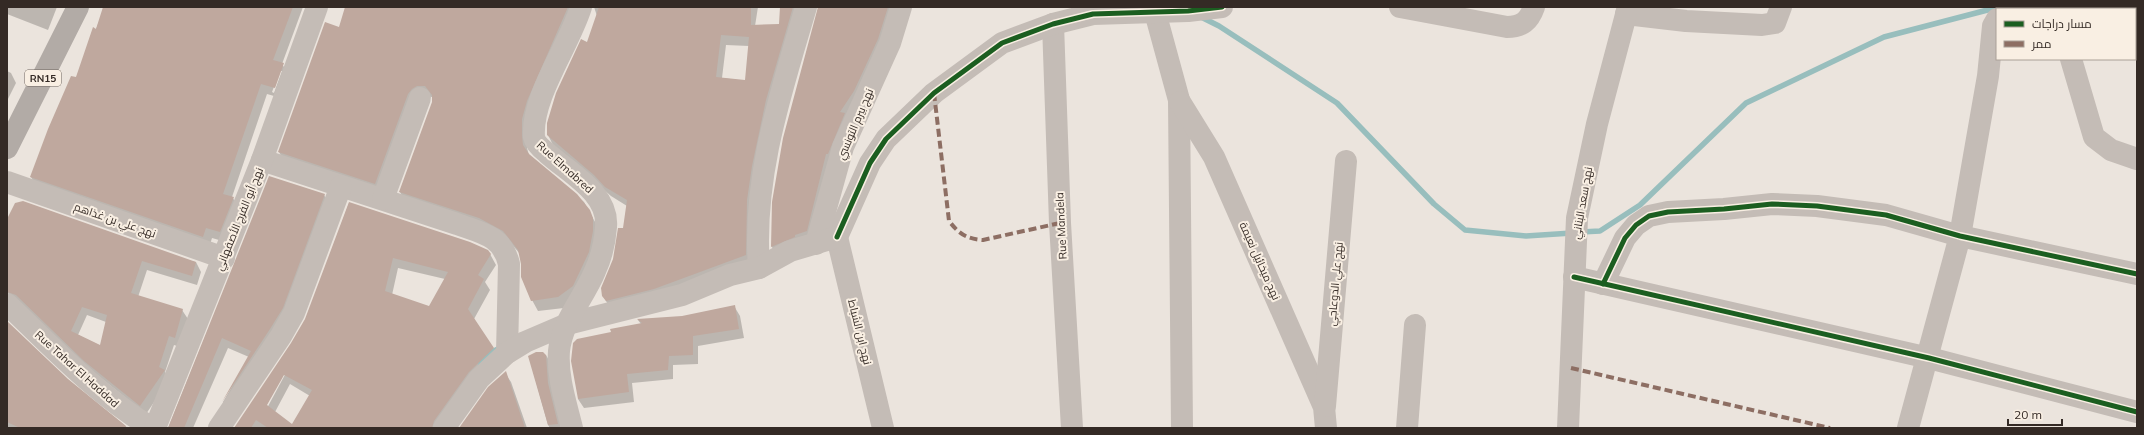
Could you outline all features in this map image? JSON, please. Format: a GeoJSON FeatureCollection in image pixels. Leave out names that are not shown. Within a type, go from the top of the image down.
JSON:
{"type":"FeatureCollection","features":[{"type":"Feature","properties":{"kind":"main road","name":"RN15"},"geometry":{"type":"LineString","coordinates":[[7,148],[78,7]]}},
{"type":"Feature","properties":{"kind":"street","name":"نهج أبو الفرج الأصفهاني"},"geometry":{"type":"LineString","coordinates":[[155,428],[262,160],[317,7]]}},
{"type":"Feature","properties":{"kind":"street","name":"Rue Elmabred"},"geometry":{"type":"LineString","coordinates":[[572,428],[560,379],[560,349],[567,324],[595,271],[607,227],[606,211],[600,199],[592,190],[542,149],[534,139],[534,129],[538,105],[576,25],[581,7]]}},
{"type":"Feature","properties":{"kind":"street"},"geometry":{"type":"LineString","coordinates":[[759,268],[756,238],[762,176],[770,128],[806,7]]}},
{"type":"Feature","properties":{"kind":"street","name":"نهج بيرم التونسي"},"geometry":{"type":"LineString","coordinates":[[816,244],[843,147],[890,43],[901,7]]}},
{"type":"Feature","properties":{"kind":"street"},"geometry":{"type":"LineString","coordinates":[[444,428],[479,379],[507,353],[525,342],[567,324],[682,295],[730,275],[759,268],[790,252],[837,237],[870,162],[894,130],[934,93],[1002,43],[1053,24],[1093,14],[1155,12],[1222,7]]}},
{"type":"Feature","properties":{"kind":"street"},"geometry":{"type":"LineString","coordinates":[[1400,7],[1507,27],[1518,27],[1526,22],[1534,7]]}},
{"type":"Feature","properties":{"kind":"street"},"geometry":{"type":"LineString","coordinates":[[1627,11],[1686,21],[1762,25],[1775,23],[1781,7]]}},
{"type":"Feature","properties":{"kind":"street","name":"نهج سعد البناني"},"geometry":{"type":"LineString","coordinates":[[1568,428],[1574,255],[1577,218],[1598,124],[1627,11]]}},
{"type":"Feature","properties":{"kind":"street"},"geometry":{"type":"LineString","coordinates":[[1155,12],[1179,100],[1182,428]]}},
{"type":"Feature","properties":{"kind":"street"},"geometry":{"type":"LineString","coordinates":[[1908,428],[1929,358],[1960,236],[1988,76],[1993,26],[1996,22]]}},
{"type":"Feature","properties":{"kind":"street","name":"Rue Mandela"},"geometry":{"type":"LineString","coordinates":[[1053,24],[1060,223],[1072,428]]}},
{"type":"Feature","properties":{"kind":"street"},"geometry":{"type":"LineString","coordinates":[[2071,60],[2094,137],[2111,150],[2137,159]]}},
{"type":"Feature","properties":{"kind":"street"},"geometry":{"type":"LineString","coordinates":[[383,199],[420,98]]}},
{"type":"Feature","properties":{"kind":"street","name":"نهج ميخائيل نعيمة"},"geometry":{"type":"LineString","coordinates":[[1179,100],[1214,157],[1325,418]]}},
{"type":"Feature","properties":{"kind":"street"},"geometry":{"type":"LineString","coordinates":[[262,160],[457,224],[487,235],[499,242],[506,252],[509,264],[507,353]]}},
{"type":"Feature","properties":{"kind":"street","name":"نهج علي الدوعاجي"},"geometry":{"type":"LineString","coordinates":[[1325,418],[1346,161]]}},
{"type":"Feature","properties":{"kind":"street","name":"نهج علي بن غذاهم"},"geometry":{"type":"LineString","coordinates":[[7,182],[224,258]]}},
{"type":"Feature","properties":{"kind":"street"},"geometry":{"type":"LineString","coordinates":[[219,428],[281,336],[294,313],[342,186]]}},
{"type":"Feature","properties":{"kind":"street"},"geometry":{"type":"LineString","coordinates":[[1603,284],[1625,238],[1636,225],[1649,216],[1668,212],[1724,209],[1772,204],[1817,206],[1886,215],[1960,236],[2137,274]]}},
{"type":"Feature","properties":{"kind":"street","name":"نهج ابن الشباط"},"geometry":{"type":"LineString","coordinates":[[837,237],[883,428]]}},
{"type":"Feature","properties":{"kind":"street"},"geometry":{"type":"LineString","coordinates":[[1574,277],[1929,358],[2137,412]]}},
{"type":"Feature","properties":{"kind":"street","name":"Rue Tahar El Haddad"},"geometry":{"type":"LineString","coordinates":[[7,304],[80,374],[125,412],[152,428]]}},
{"type":"Feature","properties":{"kind":"street"},"geometry":{"type":"LineString","coordinates":[[1407,428],[1415,325]]}},
{"type":"Feature","properties":{"kind":"building"},"geometry":{"type":"Polygon","coordinates":[[[103,7],[293,7],[273,60],[284,63],[275,88],[261,84],[223,194],[234,197],[220,232],[206,228],[203,237],[30,177],[48,129],[71,76],[76,77],[93,27],[96,29],[103,7]]]}},
{"type":"Feature","properties":{"kind":"building"},"geometry":{"type":"Polygon","coordinates":[[[345,7],[568,7],[527,101],[522,119],[522,136],[523,145],[529,154],[577,194],[590,210],[593,218],[593,231],[589,252],[573,286],[558,297],[531,301],[521,277],[521,264],[518,250],[503,231],[479,218],[399,192],[432,102],[432,95],[425,86],[417,86],[408,94],[375,184],[278,152],[325,22],[339,27],[345,7]]]}},
{"type":"Feature","properties":{"kind":"building"},"geometry":{"type":"Polygon","coordinates":[[[599,7],[751,7],[751,25],[779,24],[780,7],[793,7],[766,100],[752,166],[747,200],[746,255],[654,289],[606,301],[602,296],[601,288],[613,259],[618,228],[623,228],[627,200],[605,187],[594,175],[547,135],[547,123],[556,93],[581,39],[587,42],[599,7]],[[721,35],[716,77],[745,80],[749,37],[721,35]]]}},
{"type":"Feature","properties":{"kind":"building"},"geometry":{"type":"Polygon","coordinates":[[[818,7],[888,7],[878,39],[854,91],[840,112],[845,113],[828,154],[826,154],[807,231],[795,235],[795,237],[771,247],[772,202],[783,138],[818,7]]]}},
{"type":"Feature","properties":{"kind":"building"},"geometry":{"type":"Polygon","coordinates":[[[269,176],[325,194],[283,308],[222,402],[251,351],[222,338],[184,428],[168,428],[269,176]]]}},
{"type":"Feature","properties":{"kind":"building"},"geometry":{"type":"Polygon","coordinates":[[[23,201],[196,262],[192,276],[142,261],[131,293],[183,309],[175,338],[169,336],[159,367],[165,370],[140,406],[84,361],[16,295],[7,292],[7,219],[15,203],[23,201]],[[82,307],[71,331],[100,345],[107,315],[82,307]]]}},
{"type":"Feature","properties":{"kind":"building"},"geometry":{"type":"Polygon","coordinates":[[[349,202],[470,242],[488,250],[491,254],[478,275],[484,279],[468,309],[494,348],[469,372],[434,421],[432,428],[268,428],[256,420],[251,428],[234,428],[291,343],[305,319],[349,202]],[[393,258],[385,291],[429,306],[448,272],[393,258]],[[284,375],[267,405],[292,424],[312,390],[284,375]]]}},
{"type":"Feature","properties":{"kind":"building"},"geometry":{"type":"Polygon","coordinates":[[[735,305],[739,329],[693,336],[693,355],[669,356],[668,370],[627,374],[629,392],[578,399],[571,361],[573,343],[577,339],[611,332],[610,329],[642,323],[637,319],[682,316],[735,305]]]}},
{"type":"Feature","properties":{"kind":"building"},"geometry":{"type":"Polygon","coordinates":[[[7,321],[68,379],[126,426],[125,428],[20,428],[7,422],[7,321]]]}},
{"type":"Feature","properties":{"kind":"building"},"geometry":{"type":"Polygon","coordinates":[[[536,352],[543,352],[546,355],[548,383],[558,424],[548,425],[528,356],[536,352]]]}},
{"type":"Feature","properties":{"kind":"building"},"geometry":{"type":"Polygon","coordinates":[[[506,371],[525,428],[459,428],[488,387],[506,371]]]}},
{"type":"Feature","properties":{"kind":"waterway"},"geometry":{"type":"LineString","coordinates":[[1581,232],[1600,231],[1640,205],[1746,103],[1884,37],[1999,7]]}},
{"type":"Feature","properties":{"kind":"waterway"},"geometry":{"type":"LineString","coordinates":[[1201,17],[1219,26],[1337,103],[1434,204],[1465,230],[1526,236],[1572,233]]}},
{"type":"Feature","properties":{"kind":"waterway"},"geometry":{"type":"LineString","coordinates":[[481,364],[488,354],[498,349]]}},
{"type":"Feature","properties":{"kind":"marked path"},"geometry":{"type":"LineString","coordinates":[[934,93],[949,221],[956,229],[968,237],[983,240],[1060,223]]}},
{"type":"Feature","properties":{"kind":"marked path"},"geometry":{"type":"LineString","coordinates":[[1571,368],[1830,428]]}},
{"type":"Feature","properties":{"kind":"cycle path"},"geometry":{"type":"LineString","coordinates":[[837,237],[870,163],[886,139],[934,93],[1002,43],[1053,24],[1093,14],[1188,11],[1222,7]]}},
{"type":"Feature","properties":{"kind":"cycle path"},"geometry":{"type":"LineString","coordinates":[[1603,284],[1625,238],[1636,225],[1649,216],[1668,212],[1724,209],[1772,204],[1817,206],[1886,215],[1960,236],[2137,274]]}},
{"type":"Feature","properties":{"kind":"cycle path"},"geometry":{"type":"LineString","coordinates":[[1574,277],[1929,358],[2137,412]]}}]}
